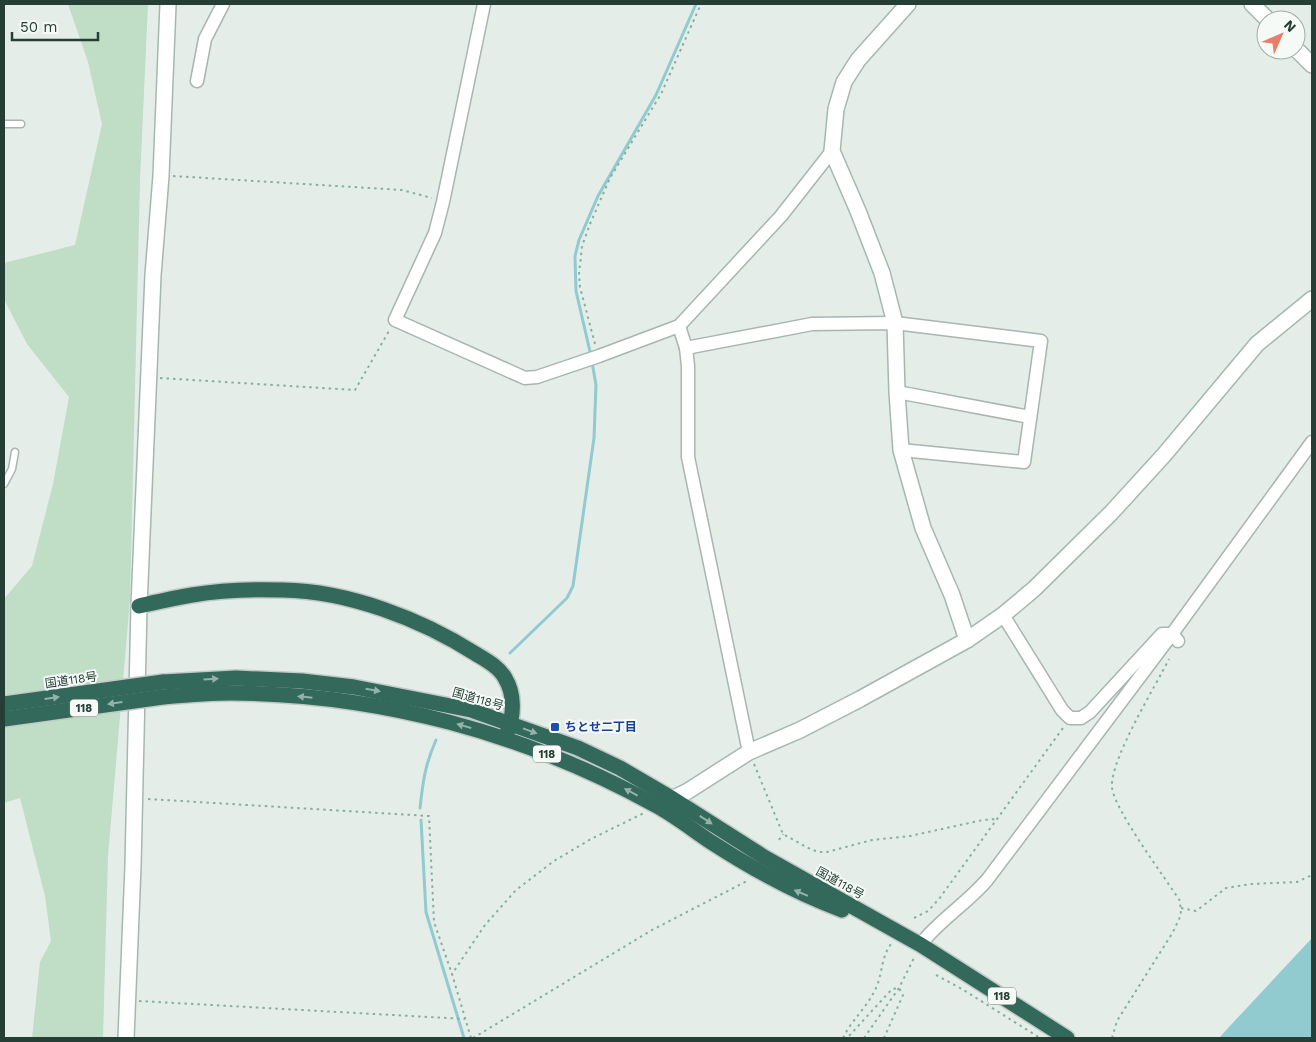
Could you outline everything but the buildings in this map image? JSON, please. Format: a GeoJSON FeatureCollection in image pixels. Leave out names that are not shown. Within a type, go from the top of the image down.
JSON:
{"type":"FeatureCollection","features":[{"type":"Feature","properties":{"kind":"highway"},"geometry":{"type":"LineString","coordinates":[[139,606],[190,595],[250,590],[322,593],[352,600],[445,635],[487,661],[506,678],[511,692],[513,712],[508,731]]}},
{"type":"Feature","properties":{"kind":"highway","name":"国道118号"},"geometry":{"type":"LineString","coordinates":[[4,719],[163,689],[236,678],[302,681],[337,685],[394,694],[471,710],[508,731],[657,806],[712,843],[784,886],[893,936],[923,942],[937,954],[1067,1038]]}},
{"type":"Feature","properties":{"kind":"highway","name":"国道118号"},"geometry":{"type":"LineString","coordinates":[[4,704],[163,689]]}},
{"type":"Feature","properties":{"kind":"highway","name":"国道118号"},"geometry":{"type":"LineString","coordinates":[[508,731],[578,748],[620,768],[893,936]]}},
{"type":"Feature","properties":{"kind":"street"},"geometry":{"type":"LineString","coordinates":[[126,1038],[135,799],[139,606],[153,275],[161,176],[168,4]]}},
{"type":"Feature","properties":{"kind":"street"},"geometry":{"type":"LineString","coordinates":[[197,81],[205,39],[223,4]]}},
{"type":"Feature","properties":{"kind":"street"},"geometry":{"type":"LineString","coordinates":[[484,4],[435,233],[395,320],[525,378],[594,357],[679,326],[782,216],[832,151]]}},
{"type":"Feature","properties":{"kind":"street"},"geometry":{"type":"LineString","coordinates":[[908,4],[858,60],[844,82],[836,109],[832,151],[882,273],[895,323],[901,450],[923,528],[952,595],[967,640]]}},
{"type":"Feature","properties":{"kind":"street"},"geometry":{"type":"LineString","coordinates":[[657,806],[673,799],[749,752],[800,730],[967,640],[1003,616],[1034,589],[1111,513],[1164,455],[1257,344],[1312,299]]}},
{"type":"Feature","properties":{"kind":"street"},"geometry":{"type":"LineString","coordinates":[[686,348],[812,324],[895,323],[1041,341],[1024,462],[901,450]]}},
{"type":"Feature","properties":{"kind":"street"},"geometry":{"type":"LineString","coordinates":[[679,326],[686,348],[689,385],[688,457],[749,752]]}},
{"type":"Feature","properties":{"kind":"street"},"geometry":{"type":"LineString","coordinates":[[897,392],[1030,417]]}},
{"type":"Feature","properties":{"kind":"street"},"geometry":{"type":"LineString","coordinates":[[923,942],[934,929],[977,892],[987,880],[1175,638],[1312,442]]}},
{"type":"Feature","properties":{"kind":"street"},"geometry":{"type":"LineString","coordinates":[[1003,616],[1062,710],[1070,718],[1080,718],[1090,712],[1162,634],[1175,638]]}},
{"type":"Feature","properties":{"kind":"lane"},"geometry":{"type":"LineString","coordinates":[[4,124],[21,124]]}},
{"type":"Feature","properties":{"kind":"lane"},"geometry":{"type":"LineString","coordinates":[[4,484],[12,469],[15,452]]}},
{"type":"Feature","properties":{"kind":"path"},"geometry":{"type":"LineString","coordinates":[[594,357],[580,287],[579,274],[582,246],[610,178],[661,94],[701,4]]}},
{"type":"Feature","properties":{"kind":"path"},"geometry":{"type":"LineString","coordinates":[[161,176],[402,190],[443,202]]}},
{"type":"Feature","properties":{"kind":"path"},"geometry":{"type":"LineString","coordinates":[[149,377],[355,390],[395,320]]}},
{"type":"Feature","properties":{"kind":"path"},"geometry":{"type":"LineString","coordinates":[[1112,1038],[1117,1021],[1173,932],[1181,915],[1180,901],[1123,813],[1112,788],[1113,773],[1175,638]]}},
{"type":"Feature","properties":{"kind":"path"},"geometry":{"type":"LineString","coordinates":[[914,918],[928,911],[939,899],[1070,718]]}},
{"type":"Feature","properties":{"kind":"path"},"geometry":{"type":"LineString","coordinates":[[749,752],[783,834],[810,850],[826,852],[872,840],[910,836],[983,820],[997,819]]}},
{"type":"Feature","properties":{"kind":"path"},"geometry":{"type":"LineString","coordinates":[[135,799],[429,816],[434,922],[472,1038],[652,930],[749,880]]}},
{"type":"Feature","properties":{"kind":"path"},"geometry":{"type":"LineString","coordinates":[[452,974],[486,925],[516,890],[561,856],[657,806]]}},
{"type":"Feature","properties":{"kind":"path"},"geometry":{"type":"LineString","coordinates":[[780,840],[783,834]]}},
{"type":"Feature","properties":{"kind":"path"},"geometry":{"type":"LineString","coordinates":[[1181,908],[1196,911],[1226,888],[1251,884],[1297,882],[1312,875]]}},
{"type":"Feature","properties":{"kind":"path"},"geometry":{"type":"LineString","coordinates":[[842,1038],[848,1026],[873,994],[880,976],[884,953],[893,936]]}},
{"type":"Feature","properties":{"kind":"path"},"geometry":{"type":"LineString","coordinates":[[864,1038],[899,988],[923,942]]}},
{"type":"Feature","properties":{"kind":"path"},"geometry":{"type":"LineString","coordinates":[[936,975],[969,993],[1040,1038]]}},
{"type":"Feature","properties":{"kind":"path"},"geometry":{"type":"LineString","coordinates":[[842,1038],[850,1036],[892,989],[899,988]]}},
{"type":"Feature","properties":{"kind":"path"},"geometry":{"type":"LineString","coordinates":[[884,1038],[903,995],[899,988]]}},
{"type":"Feature","properties":{"kind":"path"},"geometry":{"type":"LineString","coordinates":[[127,1001],[465,1019]]}},
{"type":"Feature","properties":{"kind":"green space"},"geometry":{"type":"Polygon","coordinates":[[[68,4],[148,4],[140,180],[130,599],[108,857],[103,1038],[32,1038],[40,962],[51,941],[45,896],[20,798],[4,803],[4,599],[32,566],[53,484],[69,397],[27,344],[4,299],[4,263],[75,245],[102,124],[88,62],[68,4]]]}},
{"type":"Feature","properties":{"kind":"water"},"geometry":{"type":"Polygon","coordinates":[[[1312,938],[1312,1038],[1219,1038],[1229,1027],[1312,938]]]}},
{"type":"Feature","properties":{"kind":"waterway"},"geometry":{"type":"LineString","coordinates":[[591,356],[576,291],[575,256],[579,240],[598,196],[656,95],[696,4]]}},
{"type":"Feature","properties":{"kind":"waterway"},"geometry":{"type":"LineString","coordinates":[[510,653],[567,598],[573,586],[594,438],[596,385],[592,362]]}},
{"type":"Feature","properties":{"kind":"waterway"},"geometry":{"type":"LineString","coordinates":[[420,808],[425,773],[436,740]]}},
{"type":"Feature","properties":{"kind":"waterway"},"geometry":{"type":"LineString","coordinates":[[421,820],[426,912],[464,1038]]}},
{"type":"Feature","properties":{"kind":"place","name":"ちとせ二丁目"},"geometry":{"type":"Point","coordinates":[555,727]}}]}
